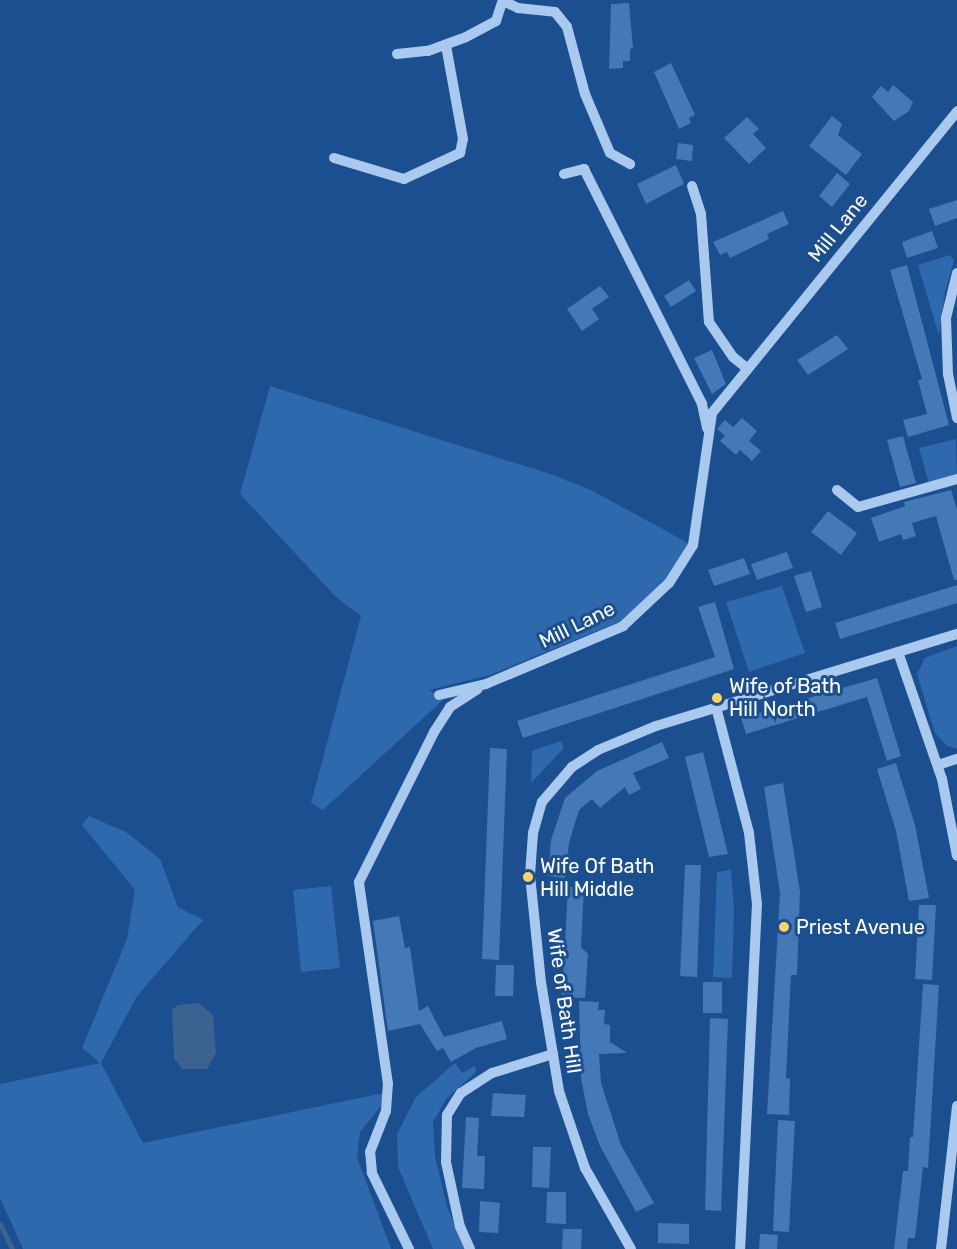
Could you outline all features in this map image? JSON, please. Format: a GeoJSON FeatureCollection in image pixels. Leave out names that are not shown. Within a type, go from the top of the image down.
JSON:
{"type":"FeatureCollection","features":[{"type":"Feature","properties":{"kind":"street"},"geometry":{"type":"LineString","coordinates":[[397,54],[446,45],[496,21],[503,1],[518,8],[555,12],[567,27],[585,94],[610,153],[630,164]]}},
{"type":"Feature","properties":{"kind":"street"},"geometry":{"type":"LineString","coordinates":[[334,158],[404,179],[460,153],[462,139],[446,45]]}},
{"type":"Feature","properties":{"kind":"street","name":"Mill Lane"},"geometry":{"type":"LineString","coordinates":[[708,431],[712,413],[957,111]]}},
{"type":"Feature","properties":{"kind":"street","name":"Mill Lane"},"geometry":{"type":"LineString","coordinates":[[439,695],[486,684],[623,626],[669,583],[693,545],[710,445],[702,404],[584,169],[564,174]]}},
{"type":"Feature","properties":{"kind":"street"},"geometry":{"type":"LineString","coordinates":[[692,186],[701,214],[709,322],[733,357],[748,369]]}},
{"type":"Feature","properties":{"kind":"street"},"geometry":{"type":"LineString","coordinates":[[957,273],[946,318],[948,374],[957,417]]}},
{"type":"Feature","properties":{"kind":"street"},"geometry":{"type":"LineString","coordinates":[[837,490],[858,507],[957,479]]}},
{"type":"Feature","properties":{"kind":"street","name":"Wife of Bath Hill"},"geometry":{"type":"LineString","coordinates":[[631,1249],[576,1147],[553,1054],[530,875],[533,833],[542,802],[572,767],[598,750],[716,707],[957,634]]}},
{"type":"Feature","properties":{"kind":"street"},"geometry":{"type":"LineString","coordinates":[[898,652],[938,765],[957,856]]}},
{"type":"Feature","properties":{"kind":"street"},"geometry":{"type":"LineString","coordinates":[[409,1249],[372,1173],[370,1152],[386,1111],[388,1084],[359,882],[439,723],[450,707],[486,684]]}},
{"type":"Feature","properties":{"kind":"street"},"geometry":{"type":"LineString","coordinates":[[716,707],[749,833],[757,904],[740,1249]]}},
{"type":"Feature","properties":{"kind":"street"},"geometry":{"type":"LineString","coordinates":[[938,765],[957,759]]}},
{"type":"Feature","properties":{"kind":"street"},"geometry":{"type":"LineString","coordinates":[[471,1249],[460,1227],[446,1162],[447,1115],[461,1093],[492,1072],[553,1054]]}},
{"type":"Feature","properties":{"kind":"street"},"geometry":{"type":"LineString","coordinates":[[941,1249],[957,1106]]}},
{"type":"Feature","properties":{"kind":"shaded area"},"geometry":{"type":"Polygon","coordinates":[[[950,255],[954,260],[945,292],[939,336],[918,265],[950,255]]]}},
{"type":"Feature","properties":{"kind":"shaded area"},"geometry":{"type":"Polygon","coordinates":[[[270,386],[550,474],[591,490],[688,543],[667,580],[619,622],[490,675],[429,690],[444,699],[323,810],[311,803],[361,616],[336,597],[240,494],[270,386]]]}},
{"type":"Feature","properties":{"kind":"shaded area"},"geometry":{"type":"Polygon","coordinates":[[[956,439],[957,476],[929,484],[919,448],[956,439]]]}},
{"type":"Feature","properties":{"kind":"shaded area"},"geometry":{"type":"Polygon","coordinates":[[[782,586],[805,653],[749,672],[726,602],[782,586]]]}},
{"type":"Feature","properties":{"kind":"shaded area"},"geometry":{"type":"Polygon","coordinates":[[[957,646],[957,749],[947,746],[935,733],[917,674],[925,658],[957,646]]]}},
{"type":"Feature","properties":{"kind":"shaded area"},"geometry":{"type":"Polygon","coordinates":[[[561,741],[564,748],[531,783],[532,751],[561,741]]]}},
{"type":"Feature","properties":{"kind":"shaded area"},"geometry":{"type":"Polygon","coordinates":[[[89,816],[126,832],[160,859],[178,907],[203,920],[137,996],[101,1063],[143,1143],[393,1091],[360,1132],[357,1157],[391,1249],[23,1249],[0,1198],[0,1084],[100,1063],[82,1048],[127,939],[135,890],[82,825],[89,816]]]}},
{"type":"Feature","properties":{"kind":"shaded area"},"geometry":{"type":"Polygon","coordinates":[[[731,870],[734,911],[732,978],[713,977],[717,872],[731,870]]]}},
{"type":"Feature","properties":{"kind":"shaded area"},"geometry":{"type":"Polygon","coordinates":[[[331,886],[340,968],[301,972],[293,890],[331,886]]]}},
{"type":"Feature","properties":{"kind":"shaded area"},"geometry":{"type":"Polygon","coordinates":[[[199,1003],[213,1015],[216,1053],[207,1069],[182,1069],[174,1058],[172,1010],[178,1005],[199,1003]]]}},
{"type":"Feature","properties":{"kind":"shaded area"},"geometry":{"type":"Polygon","coordinates":[[[455,1063],[462,1073],[475,1066],[476,1072],[447,1098],[433,1122],[435,1156],[447,1207],[466,1249],[433,1249],[398,1167],[397,1134],[416,1097],[455,1063]]]}},
{"type":"Feature","properties":{"kind":"building"},"geometry":{"type":"Polygon","coordinates":[[[629,3],[633,48],[630,49],[630,61],[623,61],[623,68],[609,69],[611,4],[629,3]]]}},
{"type":"Feature","properties":{"kind":"building"},"geometry":{"type":"Polygon","coordinates":[[[671,63],[695,115],[689,118],[691,123],[679,129],[654,72],[671,63]]]}},
{"type":"Feature","properties":{"kind":"building"},"geometry":{"type":"Polygon","coordinates":[[[893,85],[913,102],[909,111],[894,121],[872,97],[881,86],[888,92],[893,85]]]}},
{"type":"Feature","properties":{"kind":"building"},"geometry":{"type":"Polygon","coordinates":[[[832,116],[842,124],[838,135],[862,154],[846,175],[809,146],[832,116]]]}},
{"type":"Feature","properties":{"kind":"building"},"geometry":{"type":"Polygon","coordinates":[[[747,117],[759,129],[753,134],[766,148],[749,164],[724,138],[747,117]]]}},
{"type":"Feature","properties":{"kind":"building"},"geometry":{"type":"Polygon","coordinates":[[[678,143],[693,145],[692,161],[676,159],[678,143]]]}},
{"type":"Feature","properties":{"kind":"building"},"geometry":{"type":"Polygon","coordinates":[[[676,165],[684,184],[646,204],[637,184],[676,165]]]}},
{"type":"Feature","properties":{"kind":"building"},"geometry":{"type":"Polygon","coordinates":[[[837,173],[850,184],[832,207],[819,196],[837,173]]]}},
{"type":"Feature","properties":{"kind":"building"},"geometry":{"type":"Polygon","coordinates":[[[957,200],[957,218],[935,226],[929,209],[957,200]]]}},
{"type":"Feature","properties":{"kind":"building"},"geometry":{"type":"Polygon","coordinates":[[[783,211],[789,224],[767,234],[769,239],[730,258],[727,252],[720,255],[713,242],[783,211]]]}},
{"type":"Feature","properties":{"kind":"building"},"geometry":{"type":"Polygon","coordinates":[[[932,231],[938,248],[907,258],[902,242],[932,231]]]}},
{"type":"Feature","properties":{"kind":"building"},"geometry":{"type":"Polygon","coordinates":[[[907,265],[949,425],[908,437],[903,420],[927,414],[918,380],[922,379],[890,270],[907,265]]]}},
{"type":"Feature","properties":{"kind":"building"},"geometry":{"type":"Polygon","coordinates":[[[689,280],[696,291],[671,307],[664,296],[689,280]]]}},
{"type":"Feature","properties":{"kind":"building"},"geometry":{"type":"Polygon","coordinates":[[[600,286],[609,297],[592,309],[599,319],[582,331],[567,309],[600,286]]]}},
{"type":"Feature","properties":{"kind":"building"},"geometry":{"type":"Polygon","coordinates":[[[837,335],[848,349],[808,375],[797,360],[837,335]]]}},
{"type":"Feature","properties":{"kind":"building"},"geometry":{"type":"Polygon","coordinates":[[[712,350],[726,384],[712,394],[694,358],[712,350]]]}},
{"type":"Feature","properties":{"kind":"building"},"geometry":{"type":"Polygon","coordinates":[[[742,418],[757,431],[749,441],[761,451],[752,461],[740,450],[736,455],[720,441],[725,436],[717,429],[725,420],[733,427],[742,418]]]}},
{"type":"Feature","properties":{"kind":"building"},"geometry":{"type":"Polygon","coordinates":[[[903,436],[916,483],[900,487],[887,440],[903,436]]]}},
{"type":"Feature","properties":{"kind":"building"},"geometry":{"type":"Polygon","coordinates":[[[951,490],[957,509],[957,580],[954,580],[936,516],[912,523],[916,536],[903,540],[901,534],[879,542],[871,518],[905,506],[904,502],[951,490]]]}},
{"type":"Feature","properties":{"kind":"building"},"geometry":{"type":"Polygon","coordinates":[[[828,511],[857,533],[841,555],[811,532],[828,511]]]}},
{"type":"Feature","properties":{"kind":"building"},"geometry":{"type":"Polygon","coordinates":[[[787,552],[793,568],[757,580],[751,564],[787,552]]]}},
{"type":"Feature","properties":{"kind":"building"},"geometry":{"type":"Polygon","coordinates":[[[744,558],[750,574],[714,586],[708,570],[744,558]]]}},
{"type":"Feature","properties":{"kind":"building"},"geometry":{"type":"Polygon","coordinates":[[[811,571],[822,607],[806,612],[794,576],[811,571]]]}},
{"type":"Feature","properties":{"kind":"building"},"geometry":{"type":"Polygon","coordinates":[[[957,585],[957,603],[840,639],[835,623],[957,585]]]}},
{"type":"Feature","properties":{"kind":"building"},"geometry":{"type":"Polygon","coordinates":[[[715,602],[734,669],[523,738],[517,721],[715,657],[698,607],[715,602]]]}},
{"type":"Feature","properties":{"kind":"building"},"geometry":{"type":"Polygon","coordinates":[[[877,678],[901,756],[887,761],[867,697],[746,734],[741,718],[877,678]]]}},
{"type":"Feature","properties":{"kind":"building"},"geometry":{"type":"Polygon","coordinates":[[[662,742],[669,758],[633,773],[641,789],[629,795],[625,787],[600,808],[592,799],[579,810],[569,843],[565,878],[548,876],[551,840],[565,798],[597,771],[662,742]]]}},
{"type":"Feature","properties":{"kind":"building"},"geometry":{"type":"Polygon","coordinates":[[[490,748],[507,749],[499,960],[482,959],[490,748]]]}},
{"type":"Feature","properties":{"kind":"building"},"geometry":{"type":"Polygon","coordinates":[[[703,752],[728,854],[709,857],[685,757],[703,752]]]}},
{"type":"Feature","properties":{"kind":"building"},"geometry":{"type":"Polygon","coordinates":[[[896,763],[915,825],[929,898],[909,901],[896,831],[877,769],[896,763]]]}},
{"type":"Feature","properties":{"kind":"building"},"geometry":{"type":"Polygon","coordinates":[[[783,783],[800,892],[797,975],[791,975],[786,1078],[790,1079],[789,1115],[767,1114],[780,893],[764,787],[783,783]]]}},
{"type":"Feature","properties":{"kind":"building"},"geometry":{"type":"Polygon","coordinates":[[[685,865],[701,865],[697,977],[680,976],[685,865]]]}},
{"type":"Feature","properties":{"kind":"building"},"geometry":{"type":"Polygon","coordinates":[[[568,887],[584,887],[581,947],[588,954],[585,998],[562,997],[568,887]]]}},
{"type":"Feature","properties":{"kind":"building"},"geometry":{"type":"Polygon","coordinates":[[[919,905],[936,905],[932,980],[915,979],[919,905]]]}},
{"type":"Feature","properties":{"kind":"building"},"geometry":{"type":"Polygon","coordinates":[[[399,916],[405,948],[410,947],[419,1011],[428,1006],[444,1037],[502,1021],[507,1039],[476,1048],[451,1062],[443,1048],[437,1051],[420,1024],[388,1031],[373,921],[399,916]]]}},
{"type":"Feature","properties":{"kind":"building"},"geometry":{"type":"Polygon","coordinates":[[[496,965],[514,965],[513,996],[495,996],[496,965]]]}},
{"type":"Feature","properties":{"kind":"building"},"geometry":{"type":"Polygon","coordinates":[[[703,982],[722,982],[722,1013],[703,1013],[703,982]]]}},
{"type":"Feature","properties":{"kind":"building"},"geometry":{"type":"Polygon","coordinates":[[[923,984],[939,985],[928,1168],[923,1167],[915,1238],[908,1238],[907,1249],[894,1249],[903,1171],[908,1171],[910,1137],[913,1137],[923,984]]]}},
{"type":"Feature","properties":{"kind":"building"},"geometry":{"type":"Polygon","coordinates":[[[579,1001],[599,1002],[598,1010],[605,1010],[604,1024],[610,1025],[610,1042],[627,1053],[599,1054],[601,1083],[621,1145],[654,1203],[636,1212],[600,1146],[588,1114],[581,1078],[579,1001]]]}},
{"type":"Feature","properties":{"kind":"building"},"geometry":{"type":"Polygon","coordinates":[[[710,1018],[728,1019],[721,1211],[705,1210],[710,1018]]]}},
{"type":"Feature","properties":{"kind":"building"},"geometry":{"type":"Polygon","coordinates":[[[493,1093],[526,1095],[524,1117],[491,1116],[493,1093]]]}},
{"type":"Feature","properties":{"kind":"building"},"geometry":{"type":"Polygon","coordinates":[[[466,1117],[479,1118],[477,1156],[485,1156],[484,1189],[462,1188],[466,1117]]]}},
{"type":"Feature","properties":{"kind":"building"},"geometry":{"type":"Polygon","coordinates":[[[778,1120],[795,1121],[789,1232],[773,1231],[778,1120]]]}},
{"type":"Feature","properties":{"kind":"building"},"geometry":{"type":"Polygon","coordinates":[[[533,1147],[551,1147],[549,1188],[532,1187],[533,1147]]]}},
{"type":"Feature","properties":{"kind":"building"},"geometry":{"type":"Polygon","coordinates":[[[547,1192],[566,1192],[566,1224],[546,1223],[547,1192]]]}},
{"type":"Feature","properties":{"kind":"building"},"geometry":{"type":"Polygon","coordinates":[[[480,1201],[500,1203],[498,1233],[479,1232],[480,1201]]]}},
{"type":"Feature","properties":{"kind":"building"},"geometry":{"type":"Polygon","coordinates":[[[658,1223],[689,1224],[689,1244],[658,1243],[658,1223]]]}},
{"type":"Feature","properties":{"kind":"building"},"geometry":{"type":"Polygon","coordinates":[[[563,1229],[582,1229],[581,1249],[562,1249],[563,1229]]]}},
{"type":"Feature","properties":{"kind":"building"},"geometry":{"type":"Polygon","coordinates":[[[760,1234],[778,1235],[777,1249],[759,1249],[760,1234]]]}},
{"type":"Feature","properties":{"kind":"waterway"},"geometry":{"type":"LineString","coordinates":[[0,1224],[12,1249]]}},
{"type":"Feature","properties":{"kind":"place","name":"Wife of Bath Hill North"},"geometry":{"type":"Point","coordinates":[717,698]}},
{"type":"Feature","properties":{"kind":"place","name":"Wife Of Bath Hill Middle"},"geometry":{"type":"Point","coordinates":[528,877]}},
{"type":"Feature","properties":{"kind":"place","name":"Priest Avenue"},"geometry":{"type":"Point","coordinates":[784,927]}}]}
